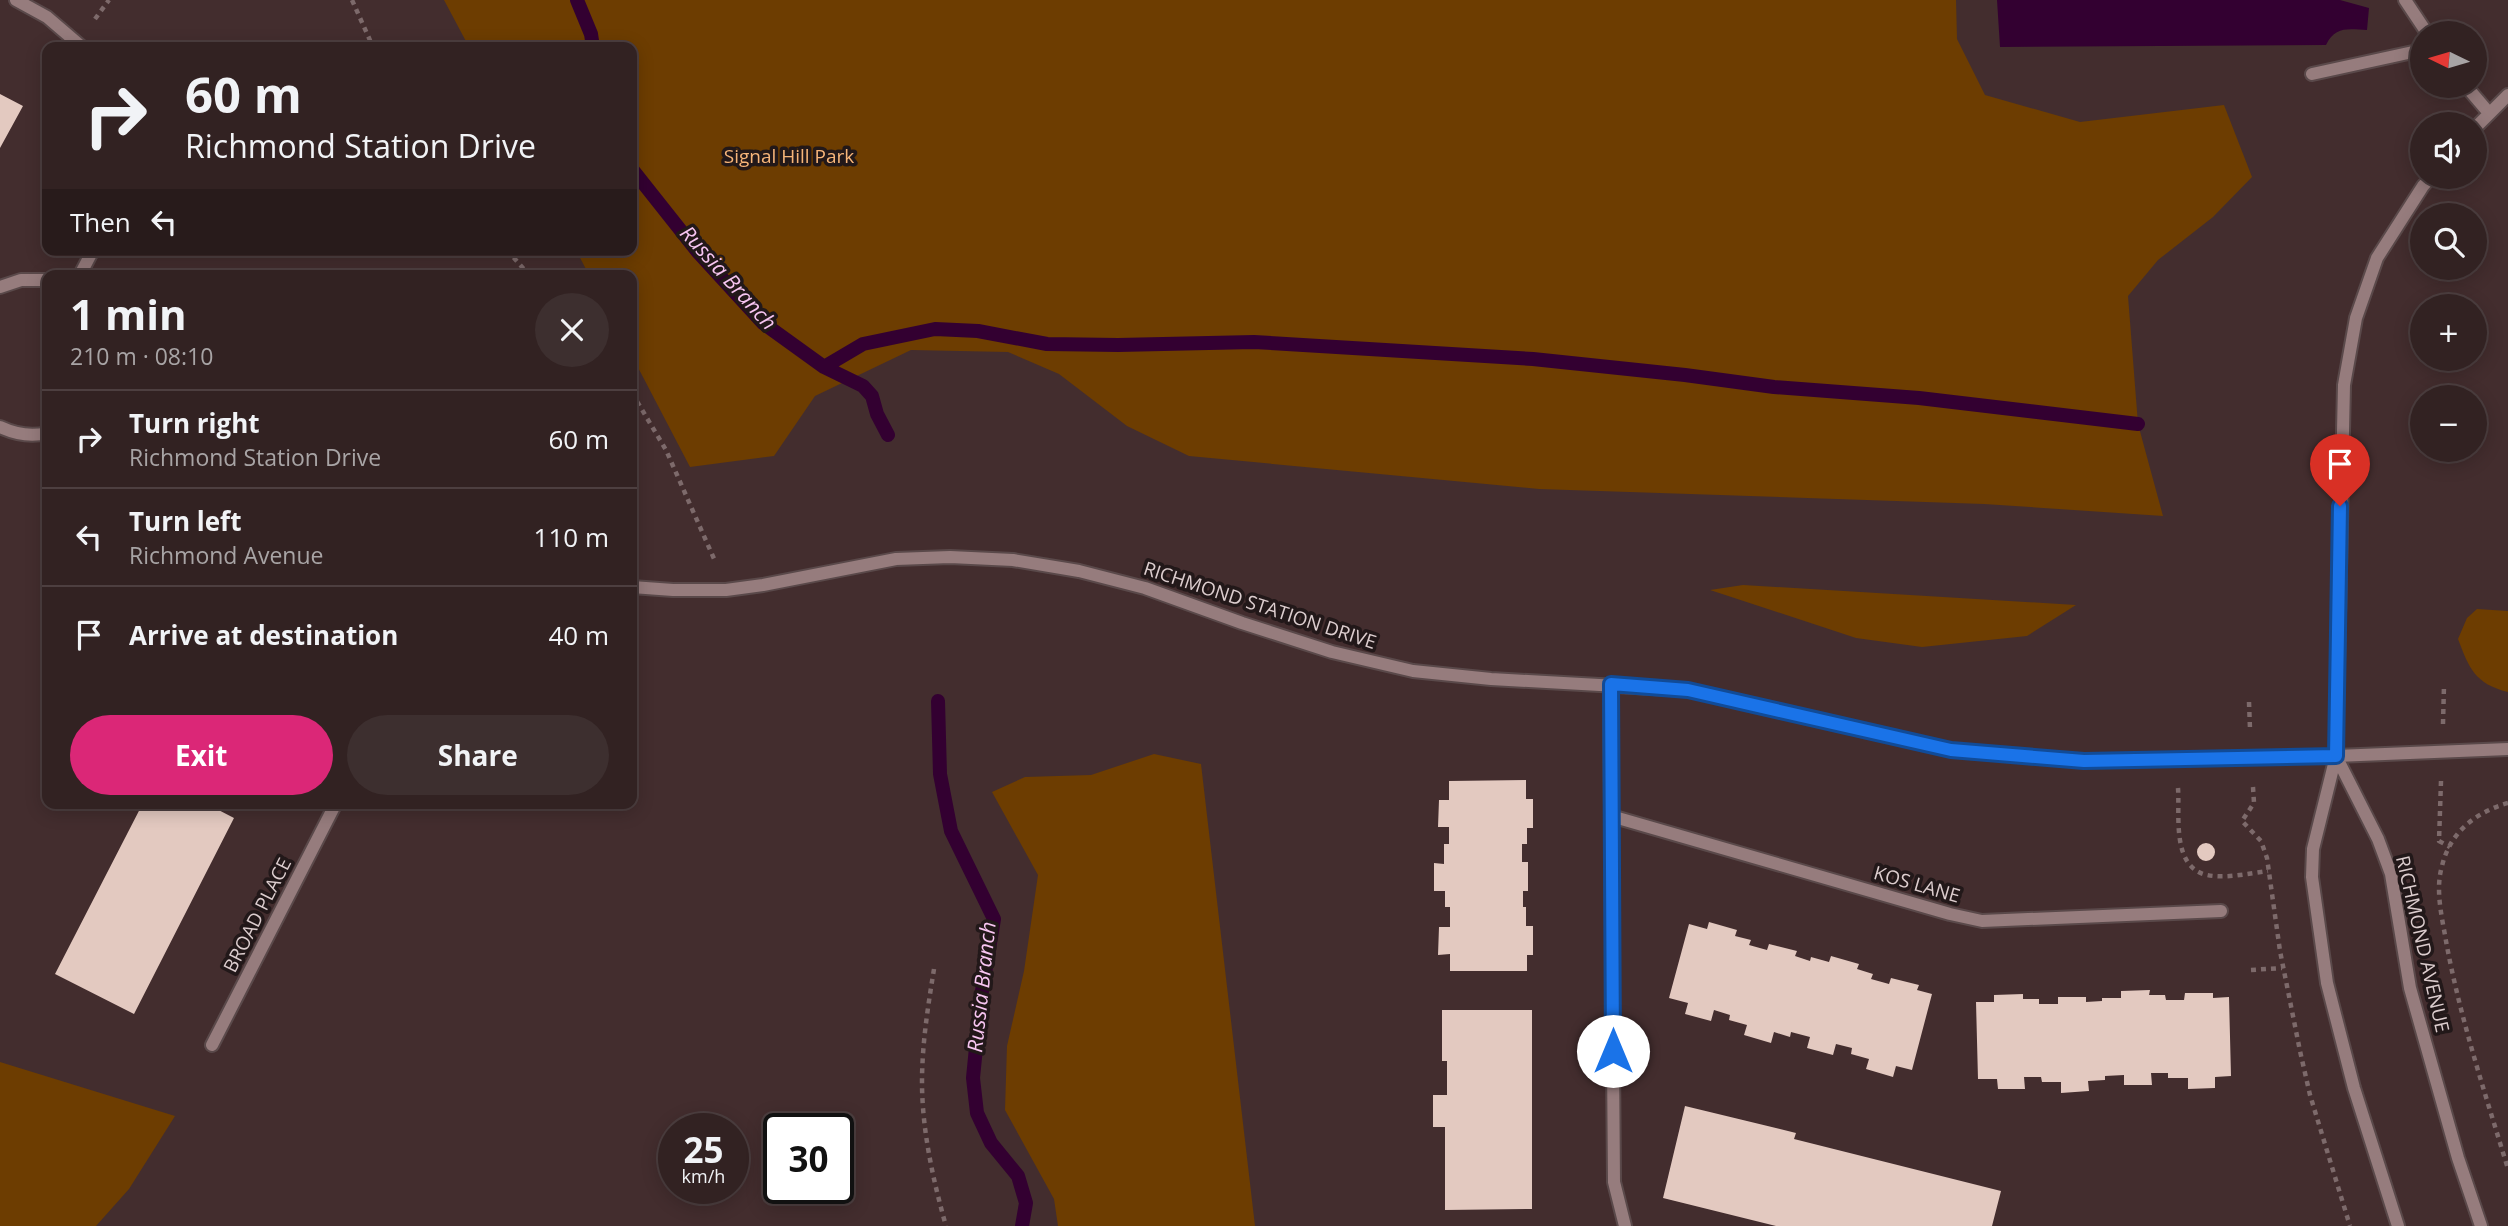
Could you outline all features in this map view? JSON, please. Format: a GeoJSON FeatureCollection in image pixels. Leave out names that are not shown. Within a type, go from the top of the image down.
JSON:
{"type":"FeatureCollection","features":[{"type":"Feature","properties":{"kind":"street"},"geometry":{"type":"LineString","coordinates":[[16,0],[47,17],[76,42]]}},
{"type":"Feature","properties":{"kind":"street"},"geometry":{"type":"LineString","coordinates":[[2405,0],[2419,21]]}},
{"type":"Feature","properties":{"kind":"street"},"geometry":{"type":"LineString","coordinates":[[2312,74],[2410,53]]}},
{"type":"Feature","properties":{"kind":"street"},"geometry":{"type":"LineString","coordinates":[[2476,98],[2489,113],[2508,95]]}},
{"type":"Feature","properties":{"kind":"street","name":"RICHMOND AVENUE"},"geometry":{"type":"LineString","coordinates":[[2398,1226],[2354,1088],[2334,1009],[2312,877],[2313,849],[2336,756],[2344,385],[2356,318],[2377,258],[2421,189]]}},
{"type":"Feature","properties":{"kind":"street"},"geometry":{"type":"LineString","coordinates":[[0,286],[21,280],[42,280]]}},
{"type":"Feature","properties":{"kind":"street"},"geometry":{"type":"LineString","coordinates":[[0,427],[12,433],[42,434]]}},
{"type":"Feature","properties":{"kind":"street","name":"RICHMOND STATION DRIVE"},"geometry":{"type":"LineString","coordinates":[[637,587],[726,590],[896,559],[950,557],[1013,560],[1079,571],[1146,588],[1332,652],[1413,671],[1491,679],[1688,690],[1951,750],[2084,761],[2336,756],[2508,749]]}},
{"type":"Feature","properties":{"kind":"street"},"geometry":{"type":"LineString","coordinates":[[1611,684],[1614,1182],[1625,1226]]}},
{"type":"Feature","properties":{"kind":"street","name":"RICHMOND AVENUE"},"geometry":{"type":"LineString","coordinates":[[2336,756],[2378,839],[2391,874],[2410,988],[2458,1158],[2481,1226]]}},
{"type":"Feature","properties":{"kind":"street","name":"BROAD PLACE"},"geometry":{"type":"LineString","coordinates":[[212,1045],[333,809]]}},
{"type":"Feature","properties":{"kind":"street","name":"KOS LANE"},"geometry":{"type":"LineString","coordinates":[[1611,816],[1982,921],[2221,911]]}},
{"type":"Feature","properties":{"kind":"path"},"geometry":{"type":"LineString","coordinates":[[352,0],[371,42]]}},
{"type":"Feature","properties":{"kind":"path"},"geometry":{"type":"LineString","coordinates":[[512,256],[525,270]]}},
{"type":"Feature","properties":{"kind":"path"},"geometry":{"type":"LineString","coordinates":[[637,401],[666,450],[710,546],[726,590]]}},
{"type":"Feature","properties":{"kind":"path"},"geometry":{"type":"LineString","coordinates":[[2253,803],[2242,821],[2260,841],[2267,858],[2283,968],[2310,1095],[2350,1226]]}},
{"type":"Feature","properties":{"kind":"path"},"geometry":{"type":"LineString","coordinates":[[2508,803],[2490,808],[2463,827],[2444,858],[2440,876],[2445,935],[2463,1020],[2508,1168]]}},
{"type":"Feature","properties":{"kind":"path"},"geometry":{"type":"LineString","coordinates":[[2180,820],[2181,848],[2185,860],[2195,871],[2208,876],[2268,871]]}},
{"type":"Feature","properties":{"kind":"path"},"geometry":{"type":"LineString","coordinates":[[2439,841],[2450,847]]}},
{"type":"Feature","properties":{"kind":"path"},"geometry":{"type":"LineString","coordinates":[[2251,970],[2283,968]]}},
{"type":"Feature","properties":{"kind":"path"},"geometry":{"type":"LineString","coordinates":[[933,969],[922,1084],[931,1163],[946,1226]]}},
{"type":"Feature","properties":{"kind":"green space","name":"Signal Hill Park"},"geometry":{"type":"Polygon","coordinates":[[[444,0],[1956,0],[1957,39],[1985,95],[2080,122],[2224,105],[2252,177],[2213,217],[2158,260],[2128,296],[2138,424],[2163,516],[1984,504],[1539,489],[1189,456],[1127,426],[1059,374],[1008,352],[911,350],[815,396],[774,456],[690,467],[637,366],[637,270],[586,270],[579,256],[637,256],[637,42],[466,42],[444,0]]]}},
{"type":"Feature","properties":{"kind":"green space"},"geometry":{"type":"Polygon","coordinates":[[[1743,585],[2076,605],[2027,636],[1922,647],[1856,638],[1710,590],[1743,585]]]}},
{"type":"Feature","properties":{"kind":"green space"},"geometry":{"type":"Polygon","coordinates":[[[2477,609],[2508,611],[2508,692],[2488,684],[2475,673],[2458,639],[2467,618],[2477,609]]]}},
{"type":"Feature","properties":{"kind":"green space"},"geometry":{"type":"Polygon","coordinates":[[[1154,754],[1201,764],[1255,1226],[1058,1226],[1054,1199],[1005,1110],[1007,1046],[1024,971],[1038,875],[992,792],[1025,777],[1091,775],[1154,754]]]}},
{"type":"Feature","properties":{"kind":"green space"},"geometry":{"type":"Polygon","coordinates":[[[0,1062],[175,1116],[129,1189],[96,1226],[0,1226],[0,1062]]]}},
{"type":"Feature","properties":{"kind":"shaded area"},"geometry":{"type":"Polygon","coordinates":[[[1997,0],[2340,0],[2369,8],[2367,30],[2348,29],[2338,32],[2326,45],[2000,47],[1997,0]]]}},
{"type":"Feature","properties":{"kind":"building"},"geometry":{"type":"Polygon","coordinates":[[[0,94],[23,106],[0,148],[0,94]]]}},
{"type":"Feature","properties":{"kind":"building"},"geometry":{"type":"Polygon","coordinates":[[[1526,780],[1526,799],[1533,799],[1533,828],[1527,828],[1527,844],[1522,844],[1522,862],[1528,862],[1528,891],[1523,891],[1523,907],[1526,907],[1526,926],[1533,926],[1533,955],[1527,955],[1527,971],[1450,971],[1450,954],[1438,955],[1439,927],[1450,927],[1450,907],[1445,907],[1445,891],[1434,891],[1434,863],[1444,864],[1444,844],[1449,844],[1449,827],[1438,827],[1439,800],[1449,800],[1449,781],[1526,780]]]}},
{"type":"Feature","properties":{"kind":"building"},"geometry":{"type":"Polygon","coordinates":[[[140,809],[217,809],[234,818],[134,1014],[55,974],[140,809]]]}},
{"type":"Feature","properties":{"kind":"building"},"geometry":{"type":"Polygon","coordinates":[[[2202,843],[2210,843],[2215,852],[2213,859],[2202,861],[2197,856],[2197,848],[2202,843]]]}},
{"type":"Feature","properties":{"kind":"building"},"geometry":{"type":"Polygon","coordinates":[[[1709,922],[1737,930],[1735,936],[1751,940],[1749,945],[1767,950],[1769,944],[1797,951],[1795,956],[1810,961],[1811,957],[1829,962],[1831,956],[1859,964],[1857,969],[1873,974],[1871,979],[1889,984],[1891,978],[1919,985],[1917,990],[1932,994],[1912,1070],[1896,1066],[1893,1077],[1866,1069],[1869,1059],[1851,1054],[1852,1048],[1836,1044],[1833,1055],[1807,1048],[1810,1037],[1791,1032],[1790,1037],[1774,1032],[1771,1043],[1744,1035],[1747,1025],[1729,1020],[1730,1015],[1714,1010],[1711,1021],[1685,1014],[1688,1003],[1669,998],[1689,924],[1707,929],[1709,922]]]}},
{"type":"Feature","properties":{"kind":"building"},"geometry":{"type":"Polygon","coordinates":[[[2150,990],[2149,995],[2165,995],[2166,1000],[2184,1000],[2185,993],[2213,993],[2213,998],[2229,997],[2231,1076],[2215,1077],[2215,1088],[2188,1089],[2188,1078],[2168,1078],[2168,1073],[2151,1073],[2152,1085],[2124,1085],[2124,1075],[2105,1076],[2105,1080],[2088,1081],[2089,1091],[2061,1093],[2061,1082],[2042,1082],[2041,1077],[2024,1077],[2025,1089],[1998,1089],[1997,1079],[1978,1079],[1976,1002],[1994,1002],[1994,995],[2023,994],[2023,999],[2039,999],[2039,1004],[2058,1004],[2058,997],[2086,997],[2086,1002],[2102,1001],[2102,998],[2121,998],[2121,991],[2150,990]]]}},
{"type":"Feature","properties":{"kind":"building"},"geometry":{"type":"Polygon","coordinates":[[[1442,1010],[1532,1010],[1532,1209],[1445,1210],[1445,1127],[1433,1127],[1433,1095],[1447,1095],[1447,1061],[1442,1061],[1442,1010]]]}},
{"type":"Feature","properties":{"kind":"building"},"geometry":{"type":"Polygon","coordinates":[[[1685,1106],[1796,1133],[1794,1139],[2001,1191],[1992,1226],[1776,1226],[1663,1198],[1685,1106]]]}},
{"type":"Feature","properties":{"kind":"waterway","name":"Russia Branch"},"geometry":{"type":"LineString","coordinates":[[577,0],[592,42]]}},
{"type":"Feature","properties":{"kind":"waterway","name":"Russia Branch"},"geometry":{"type":"LineString","coordinates":[[637,175],[697,251],[763,323],[824,367],[863,386],[872,396],[877,414],[888,435]]}},
{"type":"Feature","properties":{"kind":"waterway"},"geometry":{"type":"LineString","coordinates":[[824,367],[863,344],[935,329],[978,331],[1047,344],[1254,342],[1533,359],[1774,387],[1919,398],[2138,424]]}},
{"type":"Feature","properties":{"kind":"waterway","name":"Russia Branch"},"geometry":{"type":"LineString","coordinates":[[938,701],[940,774],[951,831],[994,919],[981,997],[973,1078],[977,1113],[991,1143],[1018,1176],[1026,1203],[1022,1226]]}},
{"type":"Feature","properties":{"kind":"route"},"geometry":{"type":"LineString","coordinates":[[1613,1051],[1611,684],[1688,690],[1951,750],[2084,761],[2336,756],[2340,506]]}}]}
